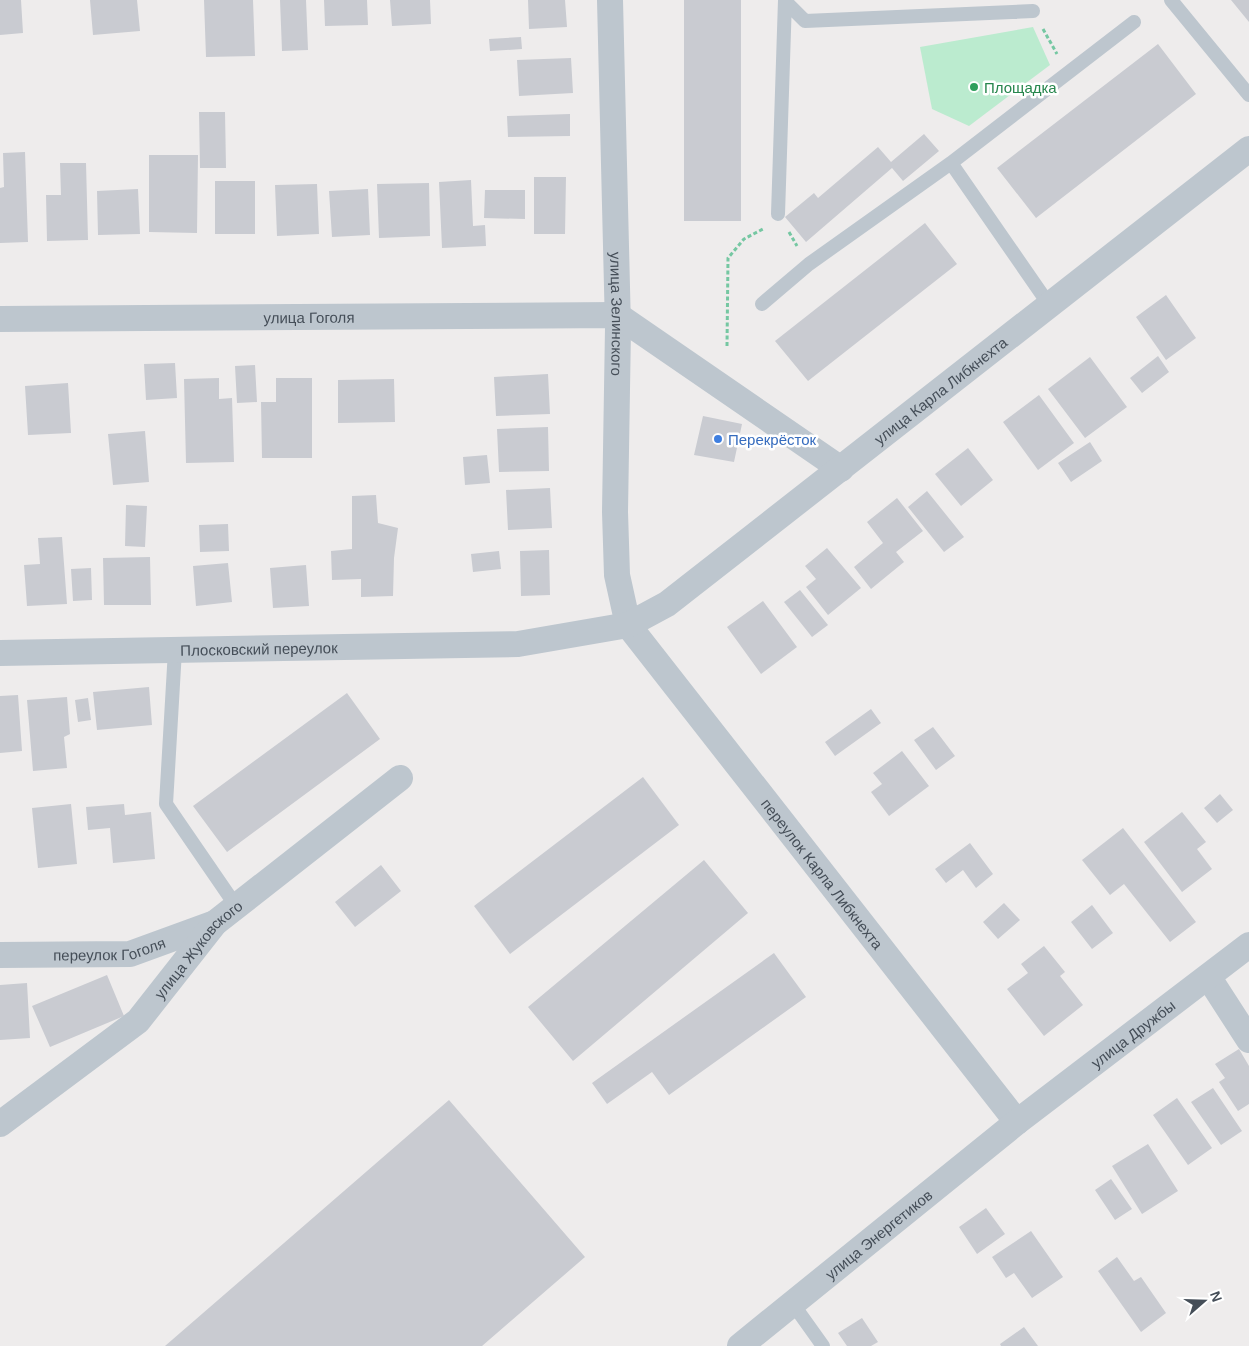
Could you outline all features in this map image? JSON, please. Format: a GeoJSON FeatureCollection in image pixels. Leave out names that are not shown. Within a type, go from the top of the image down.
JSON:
{"type":"FeatureCollection","features":[{"type":"Feature","properties":{"kind":"street","name":"улица Зелинского"},"geometry":{"type":"LineString","coordinates":[[610,0],[617,315],[615,512],[617,575],[628,626]]}},
{"type":"Feature","properties":{"kind":"street","name":"улица Карла Либкнехта"},"geometry":{"type":"LineString","coordinates":[[628,626],[667,604],[1249,149]]}},
{"type":"Feature","properties":{"kind":"street","name":"улица Гоголя"},"geometry":{"type":"LineString","coordinates":[[0,319],[617,315]]}},
{"type":"Feature","properties":{"kind":"street"},"geometry":{"type":"LineString","coordinates":[[617,315],[841,469]]}},
{"type":"Feature","properties":{"kind":"street","name":"Плосковский переулок"},"geometry":{"type":"LineString","coordinates":[[0,653],[518,644],[628,626]]}},
{"type":"Feature","properties":{"kind":"street","name":"переулок Карла Либкнехта"},"geometry":{"type":"LineString","coordinates":[[628,626],[1017,1122]]}},
{"type":"Feature","properties":{"kind":"street","name":"улица Жуковского"},"geometry":{"type":"LineString","coordinates":[[0,1124],[138,1021],[215,923],[400,778]]}},
{"type":"Feature","properties":{"kind":"street","name":"переулок Гоголя"},"geometry":{"type":"LineString","coordinates":[[0,955],[130,954],[215,923]]}},
{"type":"Feature","properties":{"kind":"street","name":"улица Дружбы"},"geometry":{"type":"LineString","coordinates":[[1017,1122],[1249,945]]}},
{"type":"Feature","properties":{"kind":"street"},"geometry":{"type":"LineString","coordinates":[[1208,978],[1249,1040]]}},
{"type":"Feature","properties":{"kind":"street","name":"улица Энергетиков"},"geometry":{"type":"LineString","coordinates":[[740,1346],[1017,1122]]}},
{"type":"Feature","properties":{"kind":"lane"},"geometry":{"type":"LineString","coordinates":[[1171,0],[1249,95]]}},
{"type":"Feature","properties":{"kind":"lane"},"geometry":{"type":"LineString","coordinates":[[785,1],[805,21],[1033,11]]}},
{"type":"Feature","properties":{"kind":"lane"},"geometry":{"type":"LineString","coordinates":[[778,214],[785,1]]}},
{"type":"Feature","properties":{"kind":"lane"},"geometry":{"type":"LineString","coordinates":[[762,304],[809,264],[950,163],[1134,22]]}},
{"type":"Feature","properties":{"kind":"lane"},"geometry":{"type":"LineString","coordinates":[[950,163],[1050,306]]}},
{"type":"Feature","properties":{"kind":"lane"},"geometry":{"type":"LineString","coordinates":[[175,650],[166,804],[236,906]]}},
{"type":"Feature","properties":{"kind":"lane"},"geometry":{"type":"LineString","coordinates":[[793,1304],[823,1346]]}},
{"type":"Feature","properties":{"kind":"path"},"geometry":{"type":"LineString","coordinates":[[1033,11],[1068,74]]}},
{"type":"Feature","properties":{"kind":"path"},"geometry":{"type":"LineString","coordinates":[[727,346],[728,258],[744,240],[764,228],[778,214],[809,264]]}},
{"type":"Feature","properties":{"kind":"green space","name":"Площадка"},"geometry":{"type":"Polygon","coordinates":[[[1033,27],[1050,65],[969,126],[932,109],[920,47],[1033,27]]]}},
{"type":"Feature","properties":{"kind":"building"},"geometry":{"type":"Polygon","coordinates":[[[0,0],[21,0],[23,33],[0,35],[0,0]]]}},
{"type":"Feature","properties":{"kind":"building"},"geometry":{"type":"Polygon","coordinates":[[[90,0],[137,0],[140,31],[93,35],[90,0]]]}},
{"type":"Feature","properties":{"kind":"building"},"geometry":{"type":"Polygon","coordinates":[[[204,0],[253,0],[255,56],[206,57],[204,0]]]}},
{"type":"Feature","properties":{"kind":"building"},"geometry":{"type":"Polygon","coordinates":[[[280,0],[306,0],[308,50],[282,51],[280,0]]]}},
{"type":"Feature","properties":{"kind":"building"},"geometry":{"type":"Polygon","coordinates":[[[324,0],[367,0],[368,25],[325,26],[324,0]]]}},
{"type":"Feature","properties":{"kind":"building"},"geometry":{"type":"Polygon","coordinates":[[[390,0],[430,0],[431,24],[392,26],[390,0]]]}},
{"type":"Feature","properties":{"kind":"building"},"geometry":{"type":"Polygon","coordinates":[[[528,0],[565,0],[567,27],[529,29],[528,0]]]}},
{"type":"Feature","properties":{"kind":"building"},"geometry":{"type":"Polygon","coordinates":[[[684,0],[741,0],[741,221],[684,221],[684,0]]]}},
{"type":"Feature","properties":{"kind":"building"},"geometry":{"type":"Polygon","coordinates":[[[1231,0],[1249,0],[1249,22],[1231,0]]]}},
{"type":"Feature","properties":{"kind":"building"},"geometry":{"type":"Polygon","coordinates":[[[521,37],[522,49],[490,51],[489,39],[521,37]]]}},
{"type":"Feature","properties":{"kind":"building"},"geometry":{"type":"Polygon","coordinates":[[[1158,44],[1196,94],[1036,218],[997,168],[1158,44]]]}},
{"type":"Feature","properties":{"kind":"building"},"geometry":{"type":"Polygon","coordinates":[[[571,58],[573,93],[519,96],[517,60],[571,58]]]}},
{"type":"Feature","properties":{"kind":"building"},"geometry":{"type":"Polygon","coordinates":[[[199,112],[225,112],[226,168],[200,168],[199,112]]]}},
{"type":"Feature","properties":{"kind":"building"},"geometry":{"type":"Polygon","coordinates":[[[570,114],[570,136],[508,137],[507,116],[570,114]]]}},
{"type":"Feature","properties":{"kind":"building"},"geometry":{"type":"Polygon","coordinates":[[[924,134],[939,151],[903,181],[892,168],[806,242],[785,217],[814,193],[818,198],[878,147],[891,162],[924,134]]]}},
{"type":"Feature","properties":{"kind":"building"},"geometry":{"type":"Polygon","coordinates":[[[25,152],[28,242],[0,243],[0,188],[4,187],[3,153],[25,152]]]}},
{"type":"Feature","properties":{"kind":"building"},"geometry":{"type":"Polygon","coordinates":[[[149,155],[198,155],[197,233],[149,232],[149,155]]]}},
{"type":"Feature","properties":{"kind":"building"},"geometry":{"type":"Polygon","coordinates":[[[60,163],[86,163],[88,240],[47,241],[46,195],[61,195],[60,163]]]}},
{"type":"Feature","properties":{"kind":"building"},"geometry":{"type":"Polygon","coordinates":[[[534,177],[566,177],[565,234],[534,234],[534,177]]]}},
{"type":"Feature","properties":{"kind":"building"},"geometry":{"type":"Polygon","coordinates":[[[471,180],[473,226],[485,225],[486,246],[442,248],[439,182],[471,180]]]}},
{"type":"Feature","properties":{"kind":"building"},"geometry":{"type":"Polygon","coordinates":[[[215,181],[255,181],[255,234],[215,234],[215,181]]]}},
{"type":"Feature","properties":{"kind":"building"},"geometry":{"type":"Polygon","coordinates":[[[429,183],[430,236],[379,238],[377,184],[429,183]]]}},
{"type":"Feature","properties":{"kind":"building"},"geometry":{"type":"Polygon","coordinates":[[[317,184],[319,234],[277,236],[275,185],[317,184]]]}},
{"type":"Feature","properties":{"kind":"building"},"geometry":{"type":"Polygon","coordinates":[[[138,189],[140,234],[98,235],[97,191],[138,189]]]}},
{"type":"Feature","properties":{"kind":"building"},"geometry":{"type":"Polygon","coordinates":[[[368,189],[370,235],[332,237],[329,191],[368,189]]]}},
{"type":"Feature","properties":{"kind":"building"},"geometry":{"type":"Polygon","coordinates":[[[485,190],[525,190],[525,219],[484,218],[485,190]]]}},
{"type":"Feature","properties":{"kind":"building"},"geometry":{"type":"Polygon","coordinates":[[[925,223],[957,264],[808,381],[775,341],[925,223]]]}},
{"type":"Feature","properties":{"kind":"building"},"geometry":{"type":"Polygon","coordinates":[[[1166,295],[1196,338],[1166,360],[1136,317],[1166,295]]]}},
{"type":"Feature","properties":{"kind":"building"},"geometry":{"type":"Polygon","coordinates":[[[1158,356],[1169,372],[1142,393],[1130,378],[1158,356]]]}},
{"type":"Feature","properties":{"kind":"building"},"geometry":{"type":"Polygon","coordinates":[[[1090,357],[1127,407],[1085,438],[1048,389],[1090,357]]]}},
{"type":"Feature","properties":{"kind":"building"},"geometry":{"type":"Polygon","coordinates":[[[175,363],[177,398],[146,400],[144,364],[175,363]]]}},
{"type":"Feature","properties":{"kind":"building"},"geometry":{"type":"Polygon","coordinates":[[[255,365],[257,402],[237,403],[235,366],[255,365]]]}},
{"type":"Feature","properties":{"kind":"building"},"geometry":{"type":"Polygon","coordinates":[[[548,374],[550,414],[496,416],[494,377],[548,374]]]}},
{"type":"Feature","properties":{"kind":"building"},"geometry":{"type":"Polygon","coordinates":[[[219,378],[219,399],[232,398],[234,462],[186,463],[184,379],[219,378]]]}},
{"type":"Feature","properties":{"kind":"building"},"geometry":{"type":"Polygon","coordinates":[[[276,378],[312,378],[312,458],[262,458],[261,402],[276,402],[276,378]]]}},
{"type":"Feature","properties":{"kind":"building"},"geometry":{"type":"Polygon","coordinates":[[[394,379],[395,422],[338,423],[338,380],[394,379]]]}},
{"type":"Feature","properties":{"kind":"building"},"geometry":{"type":"Polygon","coordinates":[[[68,383],[71,433],[28,435],[25,386],[68,383]]]}},
{"type":"Feature","properties":{"kind":"building"},"geometry":{"type":"Polygon","coordinates":[[[1039,395],[1074,443],[1038,470],[1003,422],[1039,395]]]}},
{"type":"Feature","properties":{"kind":"building","name":"Перекрёсток"},"geometry":{"type":"Polygon","coordinates":[[[703,416],[742,424],[734,462],[694,455],[703,416]]]}},
{"type":"Feature","properties":{"kind":"building"},"geometry":{"type":"Polygon","coordinates":[[[548,427],[549,471],[499,472],[497,429],[548,427]]]}},
{"type":"Feature","properties":{"kind":"building"},"geometry":{"type":"Polygon","coordinates":[[[145,431],[149,482],[113,485],[108,434],[145,431]]]}},
{"type":"Feature","properties":{"kind":"building"},"geometry":{"type":"Polygon","coordinates":[[[1090,442],[1102,461],[1071,482],[1058,463],[1090,442]]]}},
{"type":"Feature","properties":{"kind":"building"},"geometry":{"type":"Polygon","coordinates":[[[968,448],[993,480],[961,506],[935,474],[968,448]]]}},
{"type":"Feature","properties":{"kind":"building"},"geometry":{"type":"Polygon","coordinates":[[[487,455],[490,483],[465,485],[463,457],[487,455]]]}},
{"type":"Feature","properties":{"kind":"building"},"geometry":{"type":"Polygon","coordinates":[[[550,488],[552,528],[508,530],[506,490],[550,488]]]}},
{"type":"Feature","properties":{"kind":"building"},"geometry":{"type":"Polygon","coordinates":[[[927,491],[964,537],[944,552],[908,507],[927,491]]]}},
{"type":"Feature","properties":{"kind":"building"},"geometry":{"type":"Polygon","coordinates":[[[376,495],[378,523],[398,528],[394,558],[393,596],[361,597],[361,579],[332,580],[331,551],[352,549],[352,496],[376,495]]]}},
{"type":"Feature","properties":{"kind":"building"},"geometry":{"type":"Polygon","coordinates":[[[897,498],[923,531],[896,552],[904,562],[871,589],[854,567],[883,543],[867,522],[897,498]]]}},
{"type":"Feature","properties":{"kind":"building"},"geometry":{"type":"Polygon","coordinates":[[[126,505],[147,506],[145,547],[125,546],[126,505]]]}},
{"type":"Feature","properties":{"kind":"building"},"geometry":{"type":"Polygon","coordinates":[[[228,524],[229,551],[200,552],[199,525],[228,524]]]}},
{"type":"Feature","properties":{"kind":"building"},"geometry":{"type":"Polygon","coordinates":[[[62,537],[67,604],[27,606],[24,565],[40,564],[38,538],[62,537]]]}},
{"type":"Feature","properties":{"kind":"building"},"geometry":{"type":"Polygon","coordinates":[[[827,548],[861,588],[828,615],[806,587],[816,579],[805,566],[827,548]]]}},
{"type":"Feature","properties":{"kind":"building"},"geometry":{"type":"Polygon","coordinates":[[[549,550],[550,595],[521,596],[520,551],[549,550]]]}},
{"type":"Feature","properties":{"kind":"building"},"geometry":{"type":"Polygon","coordinates":[[[499,551],[501,569],[473,572],[471,554],[499,551]]]}},
{"type":"Feature","properties":{"kind":"building"},"geometry":{"type":"Polygon","coordinates":[[[150,557],[151,605],[104,605],[103,558],[150,557]]]}},
{"type":"Feature","properties":{"kind":"building"},"geometry":{"type":"Polygon","coordinates":[[[228,563],[232,602],[196,606],[193,566],[228,563]]]}},
{"type":"Feature","properties":{"kind":"building"},"geometry":{"type":"Polygon","coordinates":[[[306,565],[309,606],[273,608],[270,568],[306,565]]]}},
{"type":"Feature","properties":{"kind":"building"},"geometry":{"type":"Polygon","coordinates":[[[91,568],[92,600],[73,601],[71,569],[91,568]]]}},
{"type":"Feature","properties":{"kind":"building"},"geometry":{"type":"Polygon","coordinates":[[[800,590],[828,625],[812,637],[784,602],[800,590]]]}},
{"type":"Feature","properties":{"kind":"building"},"geometry":{"type":"Polygon","coordinates":[[[763,601],[797,647],[761,674],[727,627],[763,601]]]}},
{"type":"Feature","properties":{"kind":"building"},"geometry":{"type":"Polygon","coordinates":[[[149,687],[152,725],[97,730],[93,692],[149,687]]]}},
{"type":"Feature","properties":{"kind":"building"},"geometry":{"type":"Polygon","coordinates":[[[347,693],[380,739],[227,852],[193,806],[347,693]]]}},
{"type":"Feature","properties":{"kind":"building"},"geometry":{"type":"Polygon","coordinates":[[[18,695],[22,751],[0,753],[0,696],[18,695]]]}},
{"type":"Feature","properties":{"kind":"building"},"geometry":{"type":"Polygon","coordinates":[[[67,697],[70,734],[64,737],[67,768],[33,771],[27,700],[67,697]]]}},
{"type":"Feature","properties":{"kind":"building"},"geometry":{"type":"Polygon","coordinates":[[[88,698],[91,720],[78,722],[75,700],[88,698]]]}},
{"type":"Feature","properties":{"kind":"building"},"geometry":{"type":"Polygon","coordinates":[[[871,709],[881,723],[835,756],[825,742],[871,709]]]}},
{"type":"Feature","properties":{"kind":"building"},"geometry":{"type":"Polygon","coordinates":[[[933,727],[955,756],[936,770],[914,740],[933,727]]]}},
{"type":"Feature","properties":{"kind":"building"},"geometry":{"type":"Polygon","coordinates":[[[902,751],[929,786],[889,816],[871,792],[882,784],[873,773],[902,751]]]}},
{"type":"Feature","properties":{"kind":"building"},"geometry":{"type":"Polygon","coordinates":[[[643,777],[679,825],[510,954],[474,906],[643,777]]]}},
{"type":"Feature","properties":{"kind":"building"},"geometry":{"type":"Polygon","coordinates":[[[1220,794],[1233,810],[1217,823],[1204,808],[1220,794]]]}},
{"type":"Feature","properties":{"kind":"building"},"geometry":{"type":"Polygon","coordinates":[[[71,804],[77,864],[38,868],[32,808],[71,804]]]}},
{"type":"Feature","properties":{"kind":"building"},"geometry":{"type":"Polygon","coordinates":[[[124,804],[125,815],[151,812],[155,859],[113,863],[110,828],[88,830],[86,807],[124,804]]]}},
{"type":"Feature","properties":{"kind":"building"},"geometry":{"type":"Polygon","coordinates":[[[1182,812],[1206,842],[1197,849],[1212,869],[1182,892],[1144,842],[1182,812]]]}},
{"type":"Feature","properties":{"kind":"building"},"geometry":{"type":"Polygon","coordinates":[[[1123,828],[1196,922],[1170,942],[1124,884],[1110,895],[1082,860],[1123,828]]]}},
{"type":"Feature","properties":{"kind":"building"},"geometry":{"type":"Polygon","coordinates":[[[970,843],[993,874],[976,888],[963,870],[946,883],[935,869],[970,843]]]}},
{"type":"Feature","properties":{"kind":"building"},"geometry":{"type":"Polygon","coordinates":[[[704,860],[748,913],[573,1061],[528,1007],[704,860]]]}},
{"type":"Feature","properties":{"kind":"building"},"geometry":{"type":"Polygon","coordinates":[[[381,865],[401,891],[355,927],[335,902],[381,865]]]}},
{"type":"Feature","properties":{"kind":"building"},"geometry":{"type":"Polygon","coordinates":[[[1004,903],[1020,920],[998,939],[983,922],[1004,903]]]}},
{"type":"Feature","properties":{"kind":"building"},"geometry":{"type":"Polygon","coordinates":[[[1092,905],[1113,933],[1092,949],[1071,922],[1092,905]]]}},
{"type":"Feature","properties":{"kind":"building"},"geometry":{"type":"Polygon","coordinates":[[[1044,946],[1065,972],[1060,976],[1083,1005],[1044,1036],[1007,989],[1028,973],[1021,964],[1044,946]]]}},
{"type":"Feature","properties":{"kind":"building"},"geometry":{"type":"Polygon","coordinates":[[[774,953],[806,997],[669,1095],[652,1072],[607,1104],[592,1083],[774,953]]]}},
{"type":"Feature","properties":{"kind":"building"},"geometry":{"type":"Polygon","coordinates":[[[107,975],[124,1016],[50,1047],[32,1006],[107,975]]]}},
{"type":"Feature","properties":{"kind":"building"},"geometry":{"type":"Polygon","coordinates":[[[27,983],[30,1038],[0,1040],[0,985],[27,983]]]}},
{"type":"Feature","properties":{"kind":"building"},"geometry":{"type":"Polygon","coordinates":[[[1239,1049],[1249,1066],[1249,1104],[1238,1111],[1219,1082],[1225,1078],[1215,1064],[1239,1049]]]}},
{"type":"Feature","properties":{"kind":"building"},"geometry":{"type":"Polygon","coordinates":[[[1213,1088],[1242,1131],[1221,1145],[1191,1102],[1213,1088]]]}},
{"type":"Feature","properties":{"kind":"building"},"geometry":{"type":"Polygon","coordinates":[[[1177,1098],[1212,1148],[1188,1165],[1153,1115],[1177,1098]]]}},
{"type":"Feature","properties":{"kind":"building"},"geometry":{"type":"Polygon","coordinates":[[[449,1100],[585,1257],[482,1346],[165,1346],[449,1100]]]}},
{"type":"Feature","properties":{"kind":"building"},"geometry":{"type":"Polygon","coordinates":[[[1148,1144],[1178,1191],[1142,1214],[1112,1166],[1148,1144]]]}},
{"type":"Feature","properties":{"kind":"building"},"geometry":{"type":"Polygon","coordinates":[[[1111,1179],[1132,1209],[1115,1220],[1095,1190],[1111,1179]]]}},
{"type":"Feature","properties":{"kind":"building"},"geometry":{"type":"Polygon","coordinates":[[[986,1208],[1005,1234],[977,1254],[959,1227],[986,1208]]]}},
{"type":"Feature","properties":{"kind":"building"},"geometry":{"type":"Polygon","coordinates":[[[1031,1231],[1063,1277],[1032,1298],[1014,1273],[1006,1278],[992,1257],[1031,1231]]]}},
{"type":"Feature","properties":{"kind":"building"},"geometry":{"type":"Polygon","coordinates":[[[1117,1257],[1134,1281],[1141,1277],[1166,1313],[1141,1332],[1098,1271],[1117,1257]]]}},
{"type":"Feature","properties":{"kind":"building"},"geometry":{"type":"Polygon","coordinates":[[[862,1318],[878,1342],[871,1346],[847,1346],[838,1333],[862,1318]]]}},
{"type":"Feature","properties":{"kind":"building"},"geometry":{"type":"Polygon","coordinates":[[[1024,1327],[1038,1346],[1001,1346],[1000,1344],[1024,1327]]]}},
{"type":"Feature","properties":{"kind":"place","name":"Площадка"},"geometry":{"type":"Point","coordinates":[974,87]}},
{"type":"Feature","properties":{"kind":"place","name":"Перекрёсток"},"geometry":{"type":"Point","coordinates":[718,439]}}]}
